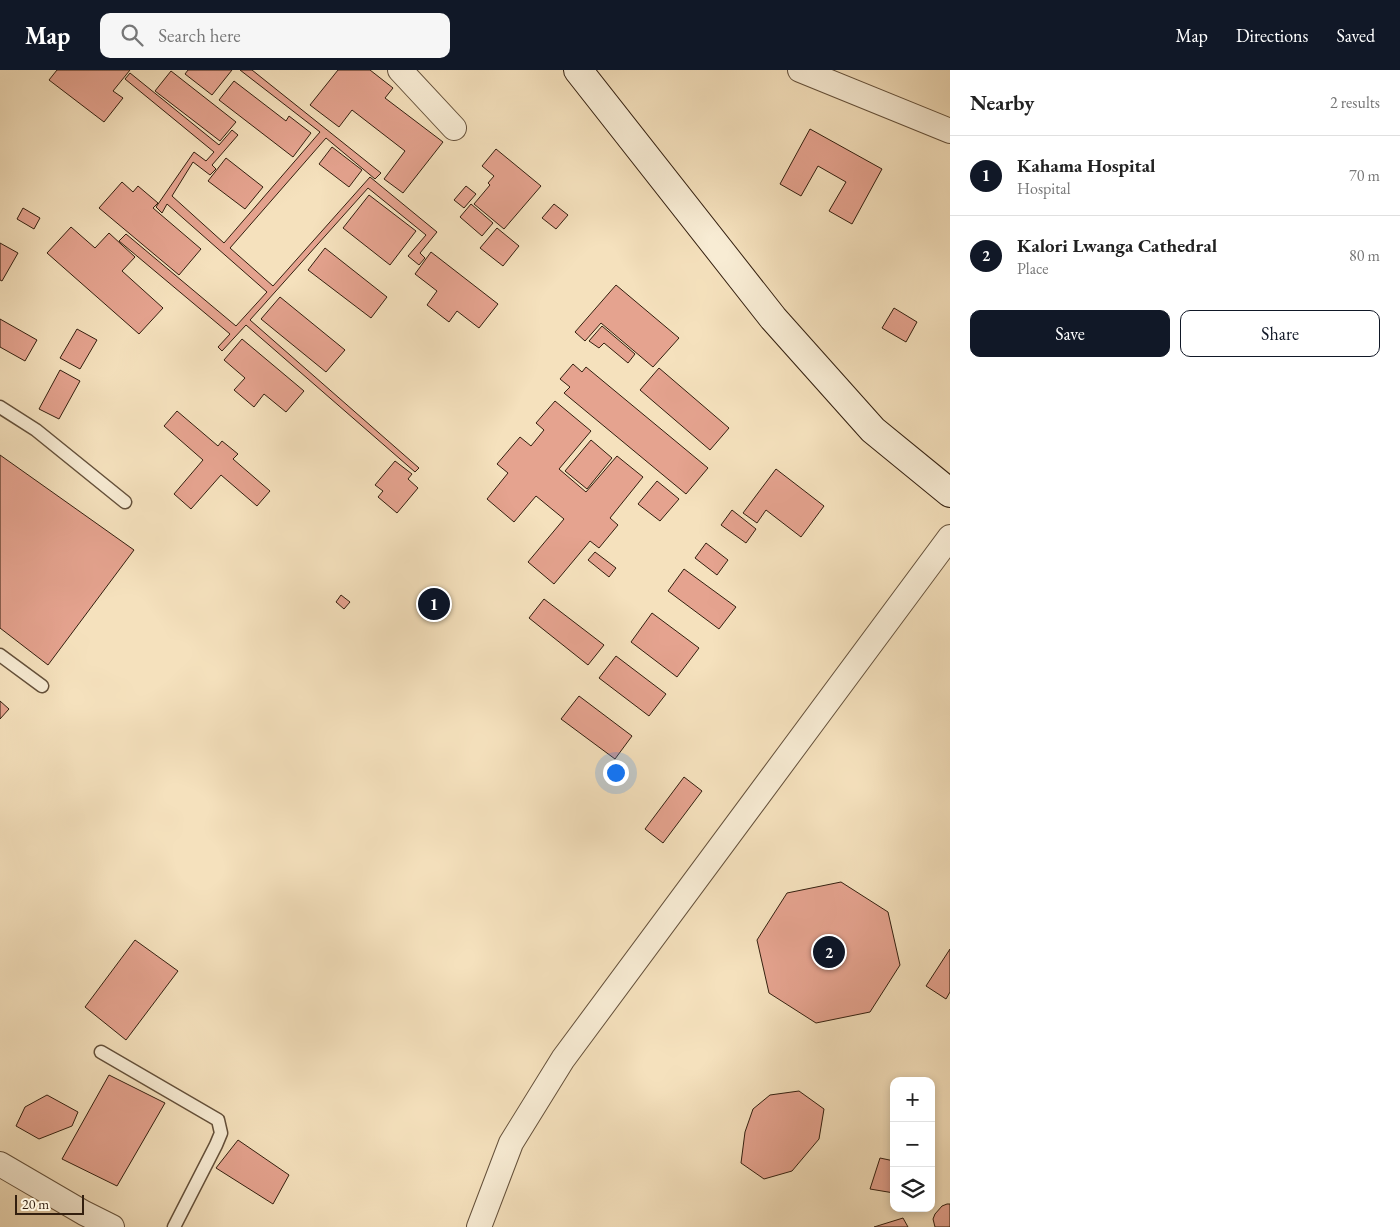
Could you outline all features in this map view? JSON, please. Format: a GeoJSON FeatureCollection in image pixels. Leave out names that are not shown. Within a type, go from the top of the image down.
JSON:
{"type":"FeatureCollection","features":[{"type":"Feature","properties":{"kind":"street"},"geometry":{"type":"LineString","coordinates":[[400,70],[454,128]]}},
{"type":"Feature","properties":{"kind":"street"},"geometry":{"type":"LineString","coordinates":[[578,70],[773,318],[873,430],[950,493]]}},
{"type":"Feature","properties":{"kind":"street"},"geometry":{"type":"LineString","coordinates":[[800,70],[950,131]]}},
{"type":"Feature","properties":{"kind":"street"},"geometry":{"type":"LineString","coordinates":[[479,1227],[511,1143],[563,1059],[950,537]]}},
{"type":"Feature","properties":{"kind":"street"},"geometry":{"type":"LineString","coordinates":[[0,1164],[84,1213],[112,1227]]}},
{"type":"Feature","properties":{"kind":"lane"},"geometry":{"type":"LineString","coordinates":[[0,407],[36,430],[125,502]]}},
{"type":"Feature","properties":{"kind":"lane"},"geometry":{"type":"LineString","coordinates":[[0,655],[42,686]]}},
{"type":"Feature","properties":{"kind":"lane"},"geometry":{"type":"LineString","coordinates":[[101,1052],[218,1120],[221,1133],[174,1227]]}},
{"type":"Feature","properties":{"kind":"building"},"geometry":{"type":"Polygon","coordinates":[[[57,70],[130,70],[113,91],[123,98],[104,122],[49,80],[57,70]]]}},
{"type":"Feature","properties":{"kind":"building"},"geometry":{"type":"Polygon","coordinates":[[[188,70],[232,70],[212,95],[185,74],[188,70]]]}},
{"type":"Feature","properties":{"kind":"building"},"geometry":{"type":"Polygon","coordinates":[[[240,70],[252,70],[381,173],[375,179],[326,138],[230,248],[273,286],[370,177],[437,232],[420,253],[425,258],[419,265],[408,256],[426,235],[368,188],[250,320],[419,468],[415,472],[246,325],[222,351],[218,347],[230,334],[119,241],[126,234],[236,326],[267,292],[167,204],[162,213],[156,207],[194,152],[206,161],[214,152],[125,79],[130,73],[219,145],[232,130],[238,135],[212,165],[216,169],[210,175],[193,162],[172,196],[224,243],[320,132],[240,70]]]}},
{"type":"Feature","properties":{"kind":"building"},"geometry":{"type":"Polygon","coordinates":[[[338,70],[370,70],[393,88],[385,98],[443,142],[403,193],[384,179],[405,151],[352,110],[339,127],[310,105],[338,70]]]}},
{"type":"Feature","properties":{"kind":"building"},"geometry":{"type":"Polygon","coordinates":[[[171,71],[236,122],[220,141],[155,91],[171,71]]]}},
{"type":"Feature","properties":{"kind":"building"},"geometry":{"type":"Polygon","coordinates":[[[234,81],[286,121],[289,116],[311,133],[293,157],[219,100],[234,81]]]}},
{"type":"Feature","properties":{"kind":"building"},"geometry":{"type":"Polygon","coordinates":[[[810,129],[882,169],[852,224],[829,211],[846,182],[818,166],[801,196],[780,184],[810,129]]]}},
{"type":"Feature","properties":{"kind":"building"},"geometry":{"type":"Polygon","coordinates":[[[332,147],[362,170],[349,187],[319,164],[332,147]]]}},
{"type":"Feature","properties":{"kind":"building"},"geometry":{"type":"Polygon","coordinates":[[[496,149],[541,186],[504,229],[474,204],[490,185],[488,183],[494,176],[482,166],[496,149]]]}},
{"type":"Feature","properties":{"kind":"building"},"geometry":{"type":"Polygon","coordinates":[[[226,158],[263,187],[245,209],[208,181],[226,158]]]}},
{"type":"Feature","properties":{"kind":"building"},"geometry":{"type":"Polygon","coordinates":[[[122,182],[133,192],[138,186],[158,203],[153,208],[201,249],[179,275],[99,208],[122,182]]]}},
{"type":"Feature","properties":{"kind":"building"},"geometry":{"type":"Polygon","coordinates":[[[466,186],[476,194],[464,208],[454,200],[466,186]]]}},
{"type":"Feature","properties":{"kind":"building"},"geometry":{"type":"Polygon","coordinates":[[[369,195],[416,231],[390,265],[343,228],[369,195]]]}},
{"type":"Feature","properties":{"kind":"building"},"geometry":{"type":"Polygon","coordinates":[[[471,204],[493,223],[482,236],[460,217],[471,204]]]}},
{"type":"Feature","properties":{"kind":"building"},"geometry":{"type":"Polygon","coordinates":[[[554,204],[568,215],[556,229],[542,218],[554,204]]]}},
{"type":"Feature","properties":{"kind":"building"},"geometry":{"type":"Polygon","coordinates":[[[23,208],[40,218],[34,229],[17,219],[23,208]]]}},
{"type":"Feature","properties":{"kind":"building"},"geometry":{"type":"Polygon","coordinates":[[[71,227],[95,248],[109,233],[135,257],[122,271],[163,308],[139,334],[47,253],[71,227]]]}},
{"type":"Feature","properties":{"kind":"building"},"geometry":{"type":"Polygon","coordinates":[[[497,228],[519,246],[503,266],[480,248],[497,228]]]}},
{"type":"Feature","properties":{"kind":"building"},"geometry":{"type":"Polygon","coordinates":[[[0,243],[18,253],[2,281],[0,280],[0,243]]]}},
{"type":"Feature","properties":{"kind":"building"},"geometry":{"type":"Polygon","coordinates":[[[325,248],[387,297],[371,318],[308,270],[325,248]]]}},
{"type":"Feature","properties":{"kind":"building"},"geometry":{"type":"Polygon","coordinates":[[[431,252],[498,304],[479,328],[457,311],[449,322],[427,305],[437,291],[415,274],[431,252]]]}},
{"type":"Feature","properties":{"kind":"building"},"geometry":{"type":"Polygon","coordinates":[[[616,285],[679,338],[653,367],[601,323],[585,341],[575,332],[616,285]]]}},
{"type":"Feature","properties":{"kind":"building"},"geometry":{"type":"Polygon","coordinates":[[[280,297],[345,350],[326,372],[261,319],[280,297]]]}},
{"type":"Feature","properties":{"kind":"building"},"geometry":{"type":"Polygon","coordinates":[[[894,308],[917,322],[906,342],[882,328],[894,308]]]}},
{"type":"Feature","properties":{"kind":"building"},"geometry":{"type":"Polygon","coordinates":[[[0,319],[37,340],[25,361],[0,347],[0,319]]]}},
{"type":"Feature","properties":{"kind":"building"},"geometry":{"type":"Polygon","coordinates":[[[602,326],[635,354],[628,363],[604,343],[599,348],[589,341],[602,326]]]}},
{"type":"Feature","properties":{"kind":"building"},"geometry":{"type":"Polygon","coordinates":[[[77,329],[97,340],[80,369],[60,358],[77,329]]]}},
{"type":"Feature","properties":{"kind":"building"},"geometry":{"type":"Polygon","coordinates":[[[242,339],[304,391],[286,412],[264,394],[254,407],[234,390],[245,378],[224,360],[242,339]]]}},
{"type":"Feature","properties":{"kind":"building"},"geometry":{"type":"Polygon","coordinates":[[[573,364],[582,372],[586,367],[708,468],[686,494],[564,393],[570,387],[560,379],[573,364]]]}},
{"type":"Feature","properties":{"kind":"building"},"geometry":{"type":"Polygon","coordinates":[[[659,368],[729,428],[710,450],[640,390],[659,368]]]}},
{"type":"Feature","properties":{"kind":"building"},"geometry":{"type":"Polygon","coordinates":[[[60,370],[80,381],[59,419],[39,409],[60,370]]]}},
{"type":"Feature","properties":{"kind":"building"},"geometry":{"type":"Polygon","coordinates":[[[555,401],[591,431],[559,469],[586,492],[617,456],[643,477],[610,518],[618,525],[599,548],[590,541],[554,584],[528,562],[564,519],[536,496],[514,522],[487,499],[508,473],[497,464],[520,437],[531,446],[544,430],[536,423],[555,401]]]}},
{"type":"Feature","properties":{"kind":"building"},"geometry":{"type":"Polygon","coordinates":[[[177,411],[218,446],[222,441],[238,454],[233,459],[270,491],[257,506],[221,475],[191,509],[174,494],[203,460],[164,426],[177,411]]]}},
{"type":"Feature","properties":{"kind":"building"},"geometry":{"type":"Polygon","coordinates":[[[591,440],[612,458],[587,489],[565,471],[591,440]]]}},
{"type":"Feature","properties":{"kind":"building"},"geometry":{"type":"Polygon","coordinates":[[[0,455],[134,550],[48,665],[0,628],[0,455]]]}},
{"type":"Feature","properties":{"kind":"building"},"geometry":{"type":"Polygon","coordinates":[[[395,461],[412,474],[408,479],[418,488],[397,513],[378,497],[383,491],[375,485],[395,461]]]}},
{"type":"Feature","properties":{"kind":"building"},"geometry":{"type":"Polygon","coordinates":[[[776,469],[824,506],[801,537],[766,510],[757,523],[743,513],[776,469]]]}},
{"type":"Feature","properties":{"kind":"building"},"geometry":{"type":"Polygon","coordinates":[[[657,481],[679,499],[660,521],[638,504],[657,481]]]}},
{"type":"Feature","properties":{"kind":"building"},"geometry":{"type":"Polygon","coordinates":[[[732,510],[756,529],[746,543],[721,525],[732,510]]]}},
{"type":"Feature","properties":{"kind":"building"},"geometry":{"type":"Polygon","coordinates":[[[706,543],[728,560],[717,575],[695,558],[706,543]]]}},
{"type":"Feature","properties":{"kind":"building"},"geometry":{"type":"Polygon","coordinates":[[[595,552],[616,568],[609,577],[588,560],[595,552]]]}},
{"type":"Feature","properties":{"kind":"building"},"geometry":{"type":"Polygon","coordinates":[[[684,569],[736,607],[719,629],[668,591],[684,569]]]}},
{"type":"Feature","properties":{"kind":"building"},"geometry":{"type":"Polygon","coordinates":[[[341,595],[350,602],[344,609],[336,602],[341,595]]]}},
{"type":"Feature","properties":{"kind":"building"},"geometry":{"type":"Polygon","coordinates":[[[544,599],[604,645],[588,665],[529,618],[544,599]]]}},
{"type":"Feature","properties":{"kind":"building"},"geometry":{"type":"Polygon","coordinates":[[[652,613],[699,648],[677,677],[631,642],[652,613]]]}},
{"type":"Feature","properties":{"kind":"building"},"geometry":{"type":"Polygon","coordinates":[[[616,656],[666,694],[649,716],[599,678],[616,656]]]}},
{"type":"Feature","properties":{"kind":"building"},"geometry":{"type":"Polygon","coordinates":[[[579,696],[632,736],[615,759],[561,719],[579,696]]]}},
{"type":"Feature","properties":{"kind":"building"},"geometry":{"type":"Polygon","coordinates":[[[0,701],[9,709],[0,719],[0,701]]]}},
{"type":"Feature","properties":{"kind":"building"},"geometry":{"type":"Polygon","coordinates":[[[684,777],[702,791],[663,843],[645,829],[684,777]]]}},
{"type":"Feature","properties":{"kind":"building"},"geometry":{"type":"Polygon","coordinates":[[[841,882],[888,912],[900,965],[870,1012],[816,1023],[769,993],[757,940],[787,893],[841,882]]]}},
{"type":"Feature","properties":{"kind":"building"},"geometry":{"type":"Polygon","coordinates":[[[135,940],[178,971],[126,1040],[85,1007],[135,940]]]}},
{"type":"Feature","properties":{"kind":"building"},"geometry":{"type":"Polygon","coordinates":[[[950,949],[950,992],[946,999],[926,986],[950,949]]]}},
{"type":"Feature","properties":{"kind":"building"},"geometry":{"type":"Polygon","coordinates":[[[109,1075],[165,1103],[117,1186],[62,1159],[109,1075]]]}},
{"type":"Feature","properties":{"kind":"building"},"geometry":{"type":"Polygon","coordinates":[[[799,1091],[824,1109],[819,1139],[792,1171],[764,1179],[741,1163],[745,1132],[753,1109],[770,1095],[799,1091]]]}},
{"type":"Feature","properties":{"kind":"building"},"geometry":{"type":"Polygon","coordinates":[[[47,1095],[78,1112],[72,1126],[39,1139],[16,1126],[25,1107],[47,1095]]]}},
{"type":"Feature","properties":{"kind":"building"},"geometry":{"type":"Polygon","coordinates":[[[238,1140],[289,1175],[273,1204],[216,1168],[238,1140]]]}},
{"type":"Feature","properties":{"kind":"building"},"geometry":{"type":"Polygon","coordinates":[[[880,1158],[890,1160],[890,1192],[870,1189],[880,1158]]]}},
{"type":"Feature","properties":{"kind":"building"},"geometry":{"type":"Polygon","coordinates":[[[950,1204],[950,1227],[935,1227],[933,1219],[935,1214],[942,1206],[950,1204]]]}},
{"type":"Feature","properties":{"kind":"building"},"geometry":{"type":"Polygon","coordinates":[[[903,1218],[908,1227],[874,1227],[903,1218]]]}},
{"type":"Feature","properties":{"kind":"place","name":"Kahama Hospital"},"geometry":{"type":"Point","coordinates":[434,604]}},
{"type":"Feature","properties":{"kind":"place","name":"Kalori Lwanga Cathedral"},"geometry":{"type":"Point","coordinates":[829,952]}}]}
